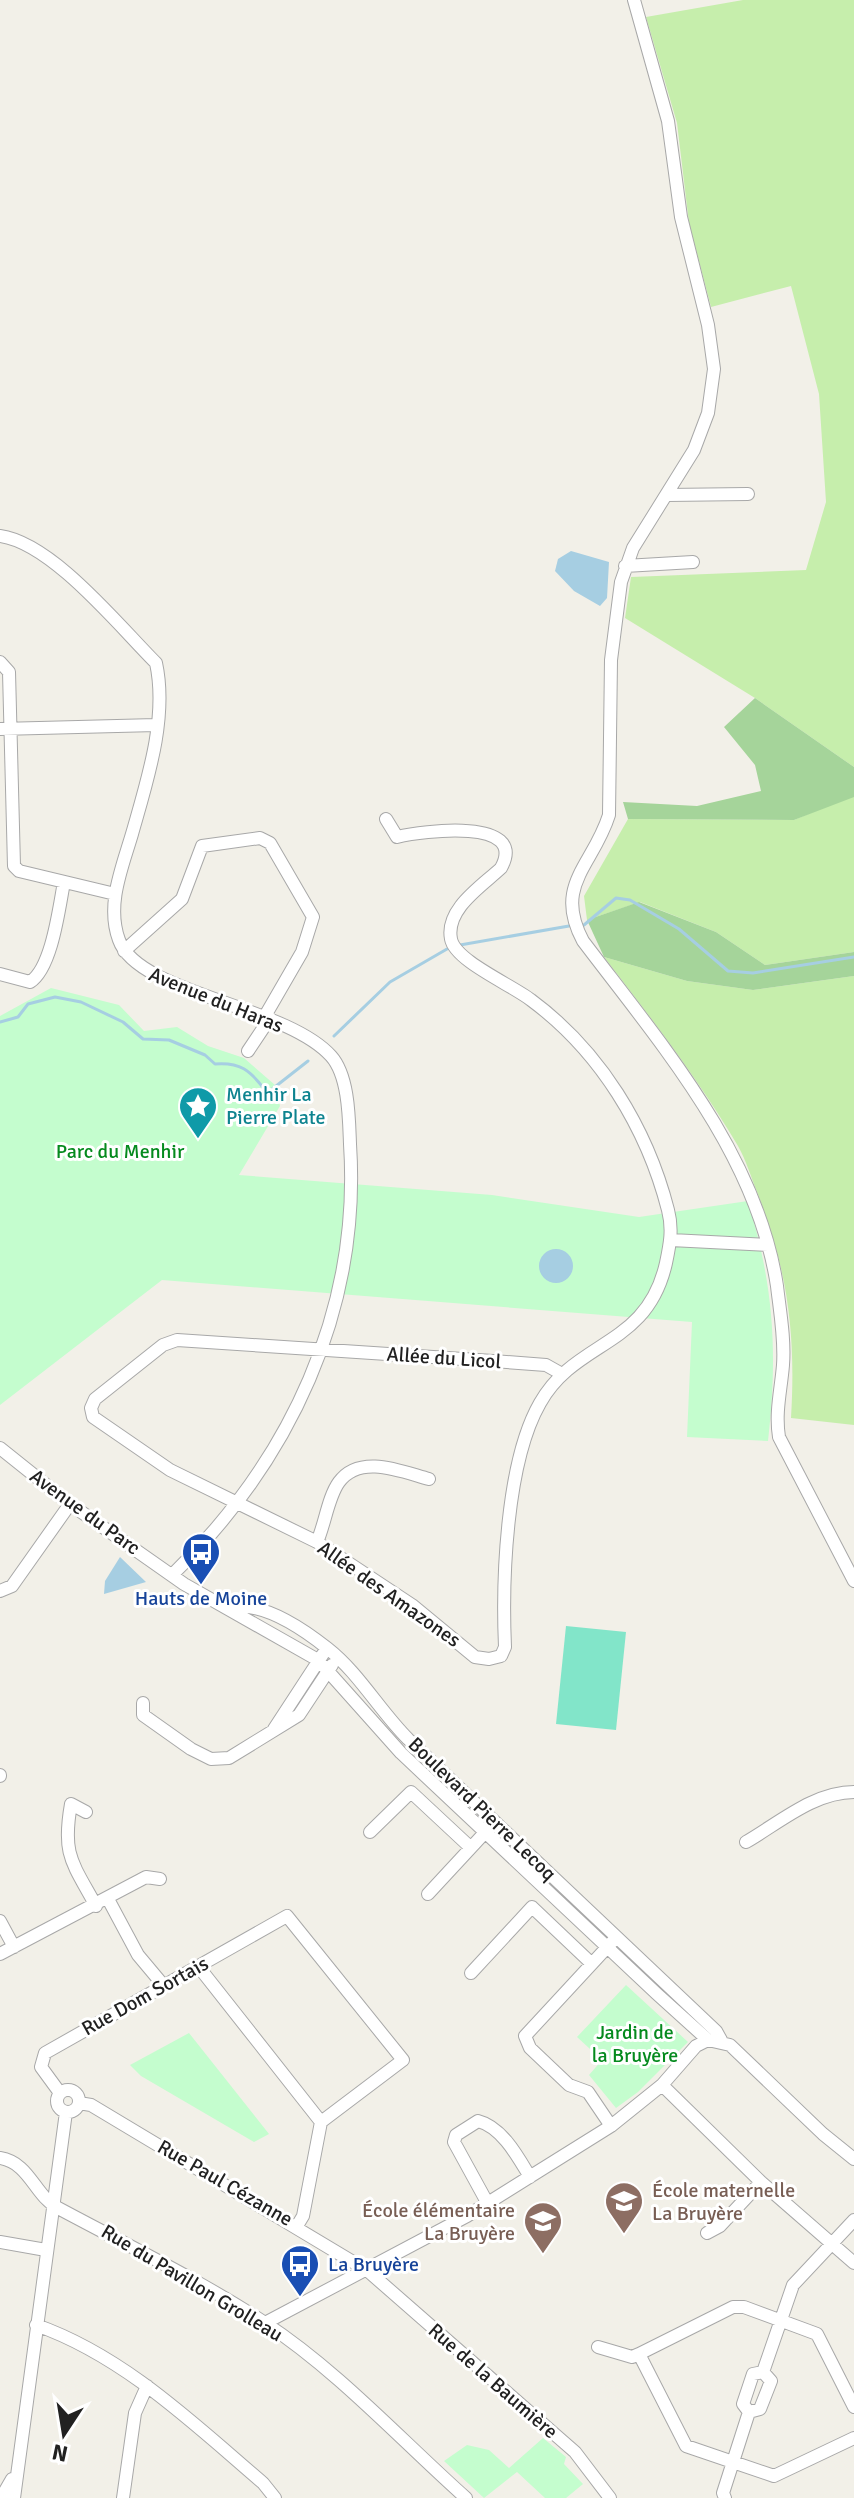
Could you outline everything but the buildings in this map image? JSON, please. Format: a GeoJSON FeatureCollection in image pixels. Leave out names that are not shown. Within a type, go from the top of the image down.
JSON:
{"type":"FeatureCollection","features":[{"type":"Feature","properties":{"kind":"street"},"geometry":{"type":"LineString","coordinates":[[634,0],[668,121],[681,217],[713,352],[713,386],[708,413],[694,450],[625,566],[611,660],[609,815],[602,838],[575,881],[569,900],[572,921],[583,941],[695,1094],[747,1187],[768,1245],[782,1331],[783,1363],[776,1416],[779,1437],[854,1581]]}},
{"type":"Feature","properties":{"kind":"street"},"geometry":{"type":"LineString","coordinates":[[667,495],[748,494]]}},
{"type":"Feature","properties":{"kind":"street"},"geometry":{"type":"LineString","coordinates":[[0,536],[30,545],[52,561],[156,663],[160,682],[156,725],[142,797],[115,894],[116,932],[124,951],[182,899],[202,846],[260,838],[270,843],[313,917],[302,952],[248,1051]]}},
{"type":"Feature","properties":{"kind":"street"},"geometry":{"type":"LineString","coordinates":[[625,566],[693,562]]}},
{"type":"Feature","properties":{"kind":"street"},"geometry":{"type":"LineString","coordinates":[[0,662],[9,672],[6,729],[14,866]]}},
{"type":"Feature","properties":{"kind":"street"},"geometry":{"type":"LineString","coordinates":[[6,729],[156,725]]}},
{"type":"Feature","properties":{"kind":"street"},"geometry":{"type":"LineString","coordinates":[[386,819],[397,837],[416,832],[483,832],[499,837],[507,849],[501,868],[454,916],[449,927],[452,943],[465,959],[544,1009],[572,1035],[612,1085],[651,1156],[672,1225],[671,1240],[768,1245]]}},
{"type":"Feature","properties":{"kind":"street"},"geometry":{"type":"LineString","coordinates":[[0,865],[14,866],[19,871],[115,894]]}},
{"type":"Feature","properties":{"kind":"street"},"geometry":{"type":"LineString","coordinates":[[0,974],[30,982],[38,977],[52,939],[64,882]]}},
{"type":"Feature","properties":{"kind":"street","name":"Avenue du Haras"},"geometry":{"type":"LineString","coordinates":[[124,951],[140,968],[161,979],[267,1017],[330,1055],[341,1078],[347,1110],[352,1201],[349,1233],[335,1312],[323,1351],[270,1458],[237,1502],[172,1575]]}},
{"type":"Feature","properties":{"kind":"street","name":"Allée des Amazones"},"geometry":{"type":"LineString","coordinates":[[237,1502],[317,1542],[412,1605],[475,1657],[489,1659],[501,1656],[505,1647],[506,1559],[525,1441],[539,1404],[562,1374],[633,1326],[648,1308],[660,1285],[671,1240]]}},
{"type":"Feature","properties":{"kind":"street","name":"Allée du Licol"},"geometry":{"type":"LineString","coordinates":[[237,1502],[170,1470],[119,1437],[93,1417],[91,1408],[95,1399],[163,1345],[177,1340],[546,1365],[562,1374]]}},
{"type":"Feature","properties":{"kind":"street","name":"Avenue du Parc"},"geometry":{"type":"LineString","coordinates":[[0,1448],[70,1504],[172,1575]]}},
{"type":"Feature","properties":{"kind":"street"},"geometry":{"type":"LineString","coordinates":[[317,1542],[339,1482],[355,1469],[388,1468],[429,1479]]}},
{"type":"Feature","properties":{"kind":"street"},"geometry":{"type":"LineString","coordinates":[[0,1591],[12,1586],[70,1504]]}},
{"type":"Feature","properties":{"kind":"street","name":"Boulevard Pierre Lecoq"},"geometry":{"type":"LineString","coordinates":[[172,1575],[318,1660],[401,1753],[486,1832],[716,2031],[714,2040],[854,2159]]}},
{"type":"Feature","properties":{"kind":"street","name":"Boulevard Pierre Lecoq"},"geometry":{"type":"LineString","coordinates":[[229,1608],[238,1605],[261,1610],[305,1632],[332,1653],[406,1736],[495,1821],[612,1941]]}},
{"type":"Feature","properties":{"kind":"street"},"geometry":{"type":"LineString","coordinates":[[272,1732],[318,1660],[332,1653]]}},
{"type":"Feature","properties":{"kind":"street"},"geometry":{"type":"LineString","coordinates":[[143,1703],[143,1715],[211,1759],[229,1758],[299,1715],[329,1670],[332,1653]]}},
{"type":"Feature","properties":{"kind":"street"},"geometry":{"type":"LineString","coordinates":[[370,1832],[411,1792],[470,1847]]}},
{"type":"Feature","properties":{"kind":"street"},"geometry":{"type":"LineString","coordinates":[[746,1842],[813,1802],[838,1792],[854,1792]]}},
{"type":"Feature","properties":{"kind":"street"},"geometry":{"type":"LineString","coordinates":[[86,1812],[71,1804],[65,1837],[67,1853],[138,1955],[164,1986]]}},
{"type":"Feature","properties":{"kind":"street"},"geometry":{"type":"LineString","coordinates":[[428,1894],[495,1821]]}},
{"type":"Feature","properties":{"kind":"street"},"geometry":{"type":"LineString","coordinates":[[0,1954],[146,1877],[160,1879]]}},
{"type":"Feature","properties":{"kind":"street"},"geometry":{"type":"LineString","coordinates":[[471,1973],[532,1907],[591,1963]]}},
{"type":"Feature","properties":{"kind":"street","name":"Rue Dom Sortais"},"geometry":{"type":"LineString","coordinates":[[60,2093],[41,2067],[45,2053],[287,1916],[403,2060],[321,2122]]}},
{"type":"Feature","properties":{"kind":"street"},"geometry":{"type":"LineString","coordinates":[[0,1921],[14,1947]]}},
{"type":"Feature","properties":{"kind":"street"},"geometry":{"type":"LineString","coordinates":[[611,2126],[588,2092],[569,2085],[530,2048],[525,2036],[612,1941]]}},
{"type":"Feature","properties":{"kind":"street"},"geometry":{"type":"LineString","coordinates":[[198,1966],[321,2122],[303,2216],[297,2226]]}},
{"type":"Feature","properties":{"kind":"street"},"geometry":{"type":"LineString","coordinates":[[265,2323],[368,2271],[488,2204],[611,2126],[662,2085],[696,2046],[714,2040]]}},
{"type":"Feature","properties":{"kind":"street"},"geometry":{"type":"LineString","coordinates":[[662,2085],[761,2182],[854,2263]]}},
{"type":"Feature","properties":{"kind":"street"},"geometry":{"type":"LineString","coordinates":[[73,2091],[79,2103],[73,2111],[66,2112],[57,2103],[60,2093],[73,2091]]}},
{"type":"Feature","properties":{"kind":"street","name":"Rue Paul Cézanne"},"geometry":{"type":"LineString","coordinates":[[79,2103],[91,2105],[368,2271]]}},
{"type":"Feature","properties":{"kind":"street"},"geometry":{"type":"LineString","coordinates":[[14,2498],[66,2112]]}},
{"type":"Feature","properties":{"kind":"street"},"geometry":{"type":"LineString","coordinates":[[488,2204],[454,2142],[456,2135],[478,2121],[486,2123],[514,2150],[530,2177]]}},
{"type":"Feature","properties":{"kind":"street"},"geometry":{"type":"LineString","coordinates":[[0,2158],[27,2172],[55,2207]]}},
{"type":"Feature","properties":{"kind":"street"},"geometry":{"type":"LineString","coordinates":[[707,2233],[720,2226],[761,2182]]}},
{"type":"Feature","properties":{"kind":"street","name":"Rue du Pavillon Grolleau"},"geometry":{"type":"LineString","coordinates":[[55,2207],[108,2232],[265,2323],[321,2367],[466,2498]]}},
{"type":"Feature","properties":{"kind":"street"},"geometry":{"type":"LineString","coordinates":[[725,2498],[723,2493],[731,2463],[749,2412],[743,2404],[753,2374],[763,2372],[793,2285],[854,2220]]}},
{"type":"Feature","properties":{"kind":"street"},"geometry":{"type":"LineString","coordinates":[[0,2242],[46,2250]]}},
{"type":"Feature","properties":{"kind":"street","name":"Rue de la Baumière"},"geometry":{"type":"LineString","coordinates":[[368,2271],[575,2452],[610,2498]]}},
{"type":"Feature","properties":{"kind":"street"},"geometry":{"type":"LineString","coordinates":[[598,2347],[632,2357],[733,2307],[744,2307],[817,2334],[854,2407]]}},
{"type":"Feature","properties":{"kind":"street"},"geometry":{"type":"LineString","coordinates":[[36,2325],[82,2346],[147,2386],[263,2483],[275,2498]]}},
{"type":"Feature","properties":{"kind":"street"},"geometry":{"type":"LineString","coordinates":[[639,2354],[686,2446],[774,2476],[854,2438]]}},
{"type":"Feature","properties":{"kind":"street"},"geometry":{"type":"LineString","coordinates":[[123,2498],[135,2413],[147,2386]]}},
{"type":"Feature","properties":{"kind":"street"},"geometry":{"type":"LineString","coordinates":[[1,2498],[16,2468]]}},
{"type":"Feature","properties":{"kind":"green space"},"geometry":{"type":"Polygon","coordinates":[[[743,0],[854,0],[854,767],[755,698],[625,618],[631,577],[806,570],[826,502],[819,394],[791,286],[711,307],[689,223],[677,123],[646,17],[743,0]]]}},
{"type":"Feature","properties":{"kind":"green space"},"geometry":{"type":"Polygon","coordinates":[[[755,698],[854,767],[854,797],[794,820],[628,819],[623,802],[697,806],[761,791],[755,765],[724,727],[755,698]]]}},
{"type":"Feature","properties":{"kind":"green space"},"geometry":{"type":"Polygon","coordinates":[[[854,797],[854,952],[765,965],[716,932],[640,902],[587,920],[584,896],[628,819],[794,820],[854,797]]]}},
{"type":"Feature","properties":{"kind":"green space"},"geometry":{"type":"Polygon","coordinates":[[[639,902],[716,932],[765,965],[854,952],[854,976],[753,990],[687,981],[604,957],[587,920],[639,902]]]}},
{"type":"Feature","properties":{"kind":"green space"},"geometry":{"type":"Polygon","coordinates":[[[604,957],[687,981],[753,990],[854,976],[854,1425],[791,1418],[792,1358],[788,1303],[768,1221],[746,1163],[691,1073],[604,957]]]}},
{"type":"Feature","properties":{"kind":"green space","name":"Parc du Menhir"},"geometry":{"type":"Polygon","coordinates":[[[51,988],[119,1005],[144,1031],[177,1027],[208,1046],[244,1058],[275,1085],[280,1106],[239,1175],[492,1195],[639,1217],[748,1201],[764,1262],[772,1320],[773,1378],[768,1441],[687,1437],[692,1322],[162,1280],[0,1405],[0,1016],[51,988]]]}},
{"type":"Feature","properties":{"kind":"green space"},"geometry":{"type":"Polygon","coordinates":[[[566,1626],[626,1632],[616,1730],[556,1724],[566,1626]]]}},
{"type":"Feature","properties":{"kind":"green space","name":"Jardin de la Bruyère"},"geometry":{"type":"Polygon","coordinates":[[[626,1985],[688,2042],[638,2092],[616,2108],[589,2075],[602,2060],[577,2037],[626,1985]]]}},
{"type":"Feature","properties":{"kind":"green space"},"geometry":{"type":"Polygon","coordinates":[[[189,2033],[269,2134],[254,2142],[141,2076],[130,2065],[189,2033]]]}},
{"type":"Feature","properties":{"kind":"green space"},"geometry":{"type":"Polygon","coordinates":[[[543,2438],[566,2457],[564,2464],[583,2484],[566,2498],[545,2498],[517,2472],[484,2498],[444,2461],[467,2445],[489,2450],[509,2468],[543,2438]]]}},
{"type":"Feature","properties":{"kind":"water"},"geometry":{"type":"Polygon","coordinates":[[[571,551],[609,562],[607,598],[600,606],[574,591],[555,571],[558,559],[571,551]]]}},
{"type":"Feature","properties":{"kind":"water"},"geometry":{"type":"Polygon","coordinates":[[[556,1249],[568,1254],[573,1266],[568,1278],[556,1283],[544,1278],[539,1266],[544,1254],[556,1249]]]}},
{"type":"Feature","properties":{"kind":"water"},"geometry":{"type":"Polygon","coordinates":[[[120,1557],[146,1582],[104,1594],[105,1581],[120,1557]]]}},
{"type":"Feature","properties":{"kind":"waterway"},"geometry":{"type":"LineString","coordinates":[[584,925],[616,898],[630,900],[679,929],[728,971],[753,973],[854,957]]}},
{"type":"Feature","properties":{"kind":"waterway"},"geometry":{"type":"LineString","coordinates":[[460,945],[569,926]]}},
{"type":"Feature","properties":{"kind":"waterway"},"geometry":{"type":"LineString","coordinates":[[334,1036],[390,982],[447,949]]}},
{"type":"Feature","properties":{"kind":"waterway"},"geometry":{"type":"LineString","coordinates":[[0,1022],[18,1017],[28,1004],[55,997],[81,1002],[123,1022],[143,1039],[169,1040],[205,1055],[215,1064],[231,1064],[244,1069],[265,1090],[271,1090],[308,1061]]}},
{"type":"Feature","properties":{"kind":"place","name":"Menhir La Pierre Plate"},"geometry":{"type":"Point","coordinates":[198,1140]}},
{"type":"Feature","properties":{"kind":"place","name":"Hauts de Moine"},"geometry":{"type":"Point","coordinates":[201,1586]}},
{"type":"Feature","properties":{"kind":"place","name":"École maternelle La Bruyère"},"geometry":{"type":"Point","coordinates":[624,2235]}},
{"type":"Feature","properties":{"kind":"place","name":"École élémentaire La Bruyère"},"geometry":{"type":"Point","coordinates":[543,2255]}},
{"type":"Feature","properties":{"kind":"place","name":"La Bruyère"},"geometry":{"type":"Point","coordinates":[300,2298]}}]}
